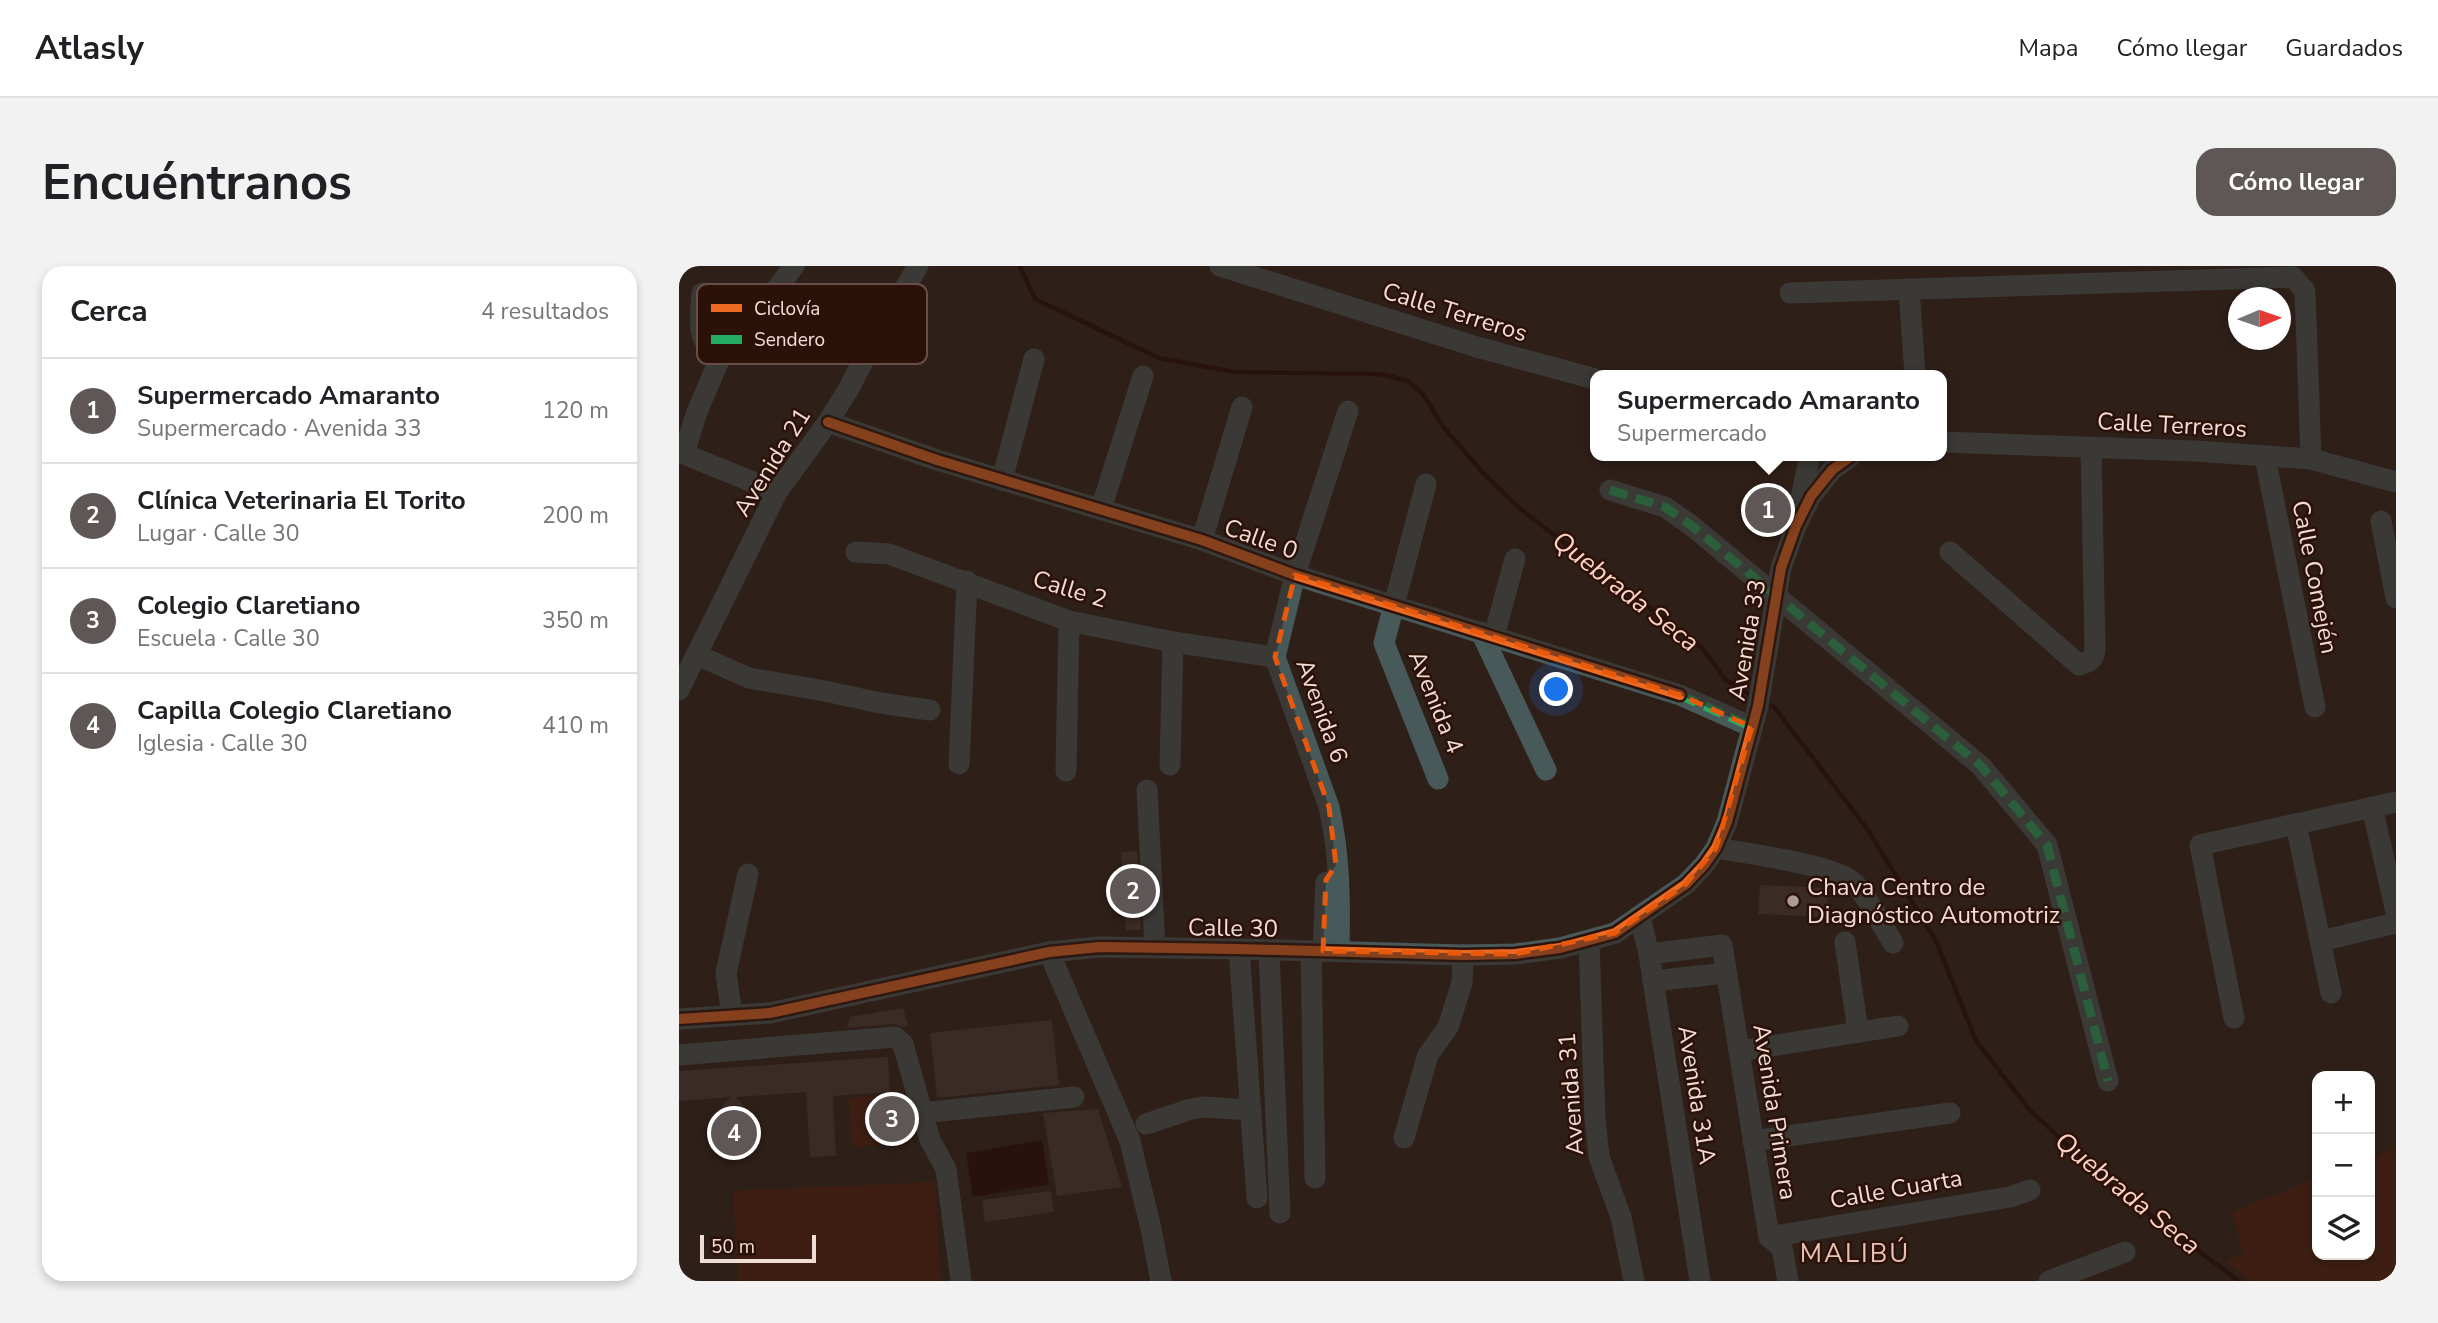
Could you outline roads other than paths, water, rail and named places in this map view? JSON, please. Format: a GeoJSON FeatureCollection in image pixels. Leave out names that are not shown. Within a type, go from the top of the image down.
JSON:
{"type":"FeatureCollection","features":[{"type":"Feature","properties":{"kind":"street"},"geometry":{"type":"LineString","coordinates":[[780,284],[794,266]]}},
{"type":"Feature","properties":{"kind":"street","name":"Avenida 21"},"geometry":{"type":"LineString","coordinates":[[907,284],[918,266]]}},
{"type":"Feature","properties":{"kind":"street","name":"Calle Terreros"},"geometry":{"type":"LineString","coordinates":[[1220,266],[1509,357],[1590,378]]}},
{"type":"Feature","properties":{"kind":"street"},"geometry":{"type":"LineString","coordinates":[[1790,293],[2293,277],[2305,291],[2311,459]]}},
{"type":"Feature","properties":{"kind":"street"},"geometry":{"type":"LineString","coordinates":[[1909,289],[1915,370]]}},
{"type":"Feature","properties":{"kind":"street"},"geometry":{"type":"LineString","coordinates":[[1002,480],[1034,359]]}},
{"type":"Feature","properties":{"kind":"street"},"geometry":{"type":"LineString","coordinates":[[717,364],[682,452],[777,492]]}},
{"type":"Feature","properties":{"kind":"street","name":"Avenida 21"},"geometry":{"type":"LineString","coordinates":[[679,690],[777,492],[828,422],[862,364]]}},
{"type":"Feature","properties":{"kind":"street"},"geometry":{"type":"LineString","coordinates":[[1101,509],[1143,376]]}},
{"type":"Feature","properties":{"kind":"street"},"geometry":{"type":"LineString","coordinates":[[1202,540],[1242,407]]}},
{"type":"Feature","properties":{"kind":"street","name":"Avenida 6"},"geometry":{"type":"LineString","coordinates":[[1315,1178],[1327,880],[1336,865],[1335,832],[1329,807],[1275,657],[1295,575],[1348,411]]}},
{"type":"Feature","properties":{"kind":"street","name":"Calle 0"},"geometry":{"type":"LineString","coordinates":[[828,422],[937,460],[1202,540],[1295,575],[1680,695],[1758,707]]}},
{"type":"Feature","properties":{"kind":"street","name":"Calle Terreros"},"geometry":{"type":"LineString","coordinates":[[1947,442],[2311,459],[2396,482]]}},
{"type":"Feature","properties":{"kind":"street"},"geometry":{"type":"LineString","coordinates":[[1951,552],[2079,664],[2088,662],[2094,656],[2095,649],[2091,447]]}},
{"type":"Feature","properties":{"kind":"street","name":"Calle Comején"},"geometry":{"type":"LineString","coordinates":[[2265,457],[2315,707]]}},
{"type":"Feature","properties":{"kind":"street"},"geometry":{"type":"LineString","coordinates":[[1796,526],[1809,461]]}},
{"type":"Feature","properties":{"kind":"street","name":"Avenida 33"},"geometry":{"type":"LineString","coordinates":[[1716,848],[1727,822],[1758,707],[1781,568],[1796,526],[1811,496],[1832,471],[1845,461]]}},
{"type":"Feature","properties":{"kind":"street","name":"Avenida 4"},"geometry":{"type":"LineString","coordinates":[[1426,484],[1384,643],[1439,779]]}},
{"type":"Feature","properties":{"kind":"street"},"geometry":{"type":"LineString","coordinates":[[1610,490],[1665,507],[1981,766],[2047,845],[2108,1081]]}},
{"type":"Feature","properties":{"kind":"street"},"geometry":{"type":"LineString","coordinates":[[2381,521],[2396,598]]}},
{"type":"Feature","properties":{"kind":"street","name":"Calle 2"},"geometry":{"type":"LineString","coordinates":[[856,552],[889,554],[1069,621],[1173,642],[1275,657]]}},
{"type":"Feature","properties":{"kind":"street"},"geometry":{"type":"LineString","coordinates":[[1515,559],[1488,634],[1546,770]]}},
{"type":"Feature","properties":{"kind":"street"},"geometry":{"type":"LineString","coordinates":[[959,764],[967,581]]}},
{"type":"Feature","properties":{"kind":"street"},"geometry":{"type":"LineString","coordinates":[[1066,771],[1069,621]]}},
{"type":"Feature","properties":{"kind":"street"},"geometry":{"type":"LineString","coordinates":[[1170,765],[1173,642]]}},
{"type":"Feature","properties":{"kind":"street"},"geometry":{"type":"LineString","coordinates":[[697,655],[749,678],[930,710]]}},
{"type":"Feature","properties":{"kind":"street"},"geometry":{"type":"LineString","coordinates":[[1147,790],[1155,948]]}},
{"type":"Feature","properties":{"kind":"street"},"geometry":{"type":"LineString","coordinates":[[2234,1018],[2200,845],[2396,802]]}},
{"type":"Feature","properties":{"kind":"street"},"geometry":{"type":"LineString","coordinates":[[2372,807],[2396,912]]}},
{"type":"Feature","properties":{"kind":"street"},"geometry":{"type":"LineString","coordinates":[[2296,824],[2331,993]]}},
{"type":"Feature","properties":{"kind":"street"},"geometry":{"type":"LineString","coordinates":[[1716,848],[1844,876],[1854,883],[1892,943]]}},
{"type":"Feature","properties":{"kind":"street","name":"Calle 30"},"geometry":{"type":"LineString","coordinates":[[679,1019],[769,1013],[1049,952],[1100,947],[1464,955],[1515,954],[1560,948],[1615,933],[1640,917],[1686,884],[1716,848]]}},
{"type":"Feature","properties":{"kind":"street"},"geometry":{"type":"LineString","coordinates":[[731,1016],[726,973],[748,874]]}},
{"type":"Feature","properties":{"kind":"street","name":"Avenida 31A"},"geometry":{"type":"LineString","coordinates":[[1640,917],[1649,954],[1700,1281]]}},
{"type":"Feature","properties":{"kind":"street"},"geometry":{"type":"LineString","coordinates":[[2321,941],[2396,923]]}},
{"type":"Feature","properties":{"kind":"street","name":"Avenida 31"},"geometry":{"type":"LineString","coordinates":[[1589,941],[1595,1119],[1599,1157],[1621,1217],[1633,1281]]}},
{"type":"Feature","properties":{"kind":"street"},"geometry":{"type":"LineString","coordinates":[[1845,942],[1858,1031]]}},
{"type":"Feature","properties":{"kind":"street","name":"Avenida Primera"},"geometry":{"type":"LineString","coordinates":[[1649,954],[1722,945],[1769,1237],[1781,1248],[1788,1281]]}},
{"type":"Feature","properties":{"kind":"street"},"geometry":{"type":"LineString","coordinates":[[1240,949],[1257,1198]]}},
{"type":"Feature","properties":{"kind":"street"},"geometry":{"type":"LineString","coordinates":[[1269,950],[1280,1213]]}},
{"type":"Feature","properties":{"kind":"street"},"geometry":{"type":"LineString","coordinates":[[1049,952],[1130,1140],[1161,1281]]}},
{"type":"Feature","properties":{"kind":"street"},"geometry":{"type":"LineString","coordinates":[[1404,1139],[1428,1055],[1448,1027],[1462,983],[1464,955]]}},
{"type":"Feature","properties":{"kind":"street"},"geometry":{"type":"LineString","coordinates":[[1653,981],[1726,973]]}},
{"type":"Feature","properties":{"kind":"street"},"geometry":{"type":"LineString","coordinates":[[1739,1051],[1898,1026]]}},
{"type":"Feature","properties":{"kind":"street"},"geometry":{"type":"LineString","coordinates":[[679,1055],[895,1037],[903,1044],[930,1140],[946,1169],[961,1281]]}},
{"type":"Feature","properties":{"kind":"street"},"geometry":{"type":"LineString","coordinates":[[922,1113],[1074,1097]]}},
{"type":"Feature","properties":{"kind":"street"},"geometry":{"type":"LineString","coordinates":[[1146,1124],[1191,1109],[1251,1110]]}},
{"type":"Feature","properties":{"kind":"street"},"geometry":{"type":"LineString","coordinates":[[1753,1141],[1950,1113]]}},
{"type":"Feature","properties":{"kind":"street","name":"Calle Cuarta"},"geometry":{"type":"LineString","coordinates":[[1769,1237],[2010,1197],[2031,1190]]}},
{"type":"Feature","properties":{"kind":"street"},"geometry":{"type":"LineString","coordinates":[[2049,1281],[2125,1252]]}},
{"type":"Feature","properties":{"kind":"waterway","name":"Quebrada Seca"},"geometry":{"type":"LineString","coordinates":[[1020,266],[1035,299],[1159,358],[1235,372],[1380,374],[1408,381],[1423,394],[1441,424],[1483,473],[1519,508],[1701,647],[1726,680],[1752,696]]}},
{"type":"Feature","properties":{"kind":"waterway","name":"Quebrada Seca"},"geometry":{"type":"LineString","coordinates":[[1766,703],[1774,707],[1868,830],[1936,941],[1976,1041],[2029,1109],[2105,1181],[2239,1281]]}},
{"type":"Feature","properties":{"kind":"place","name":"Supermercado Amaranto"},"geometry":{"type":"Point","coordinates":[1768,510]}},
{"type":"Feature","properties":{"kind":"place","name":"Clínica Veterinaria El Torito"},"geometry":{"type":"Point","coordinates":[1133,891]}},
{"type":"Feature","properties":{"kind":"place","name":"Chava Centro de Diagnóstico Automotriz"},"geometry":{"type":"Point","coordinates":[1793,901]}},
{"type":"Feature","properties":{"kind":"place","name":"Colegio Claretiano"},"geometry":{"type":"Point","coordinates":[892,1119]}},
{"type":"Feature","properties":{"kind":"place","name":"Capilla Colegio Claretiano"},"geometry":{"type":"Point","coordinates":[734,1133]}},
{"type":"Feature","properties":{"kind":"district","name":"MALIBÚ"},"geometry":{"type":"Point","coordinates":[1855,1253]}}]}
